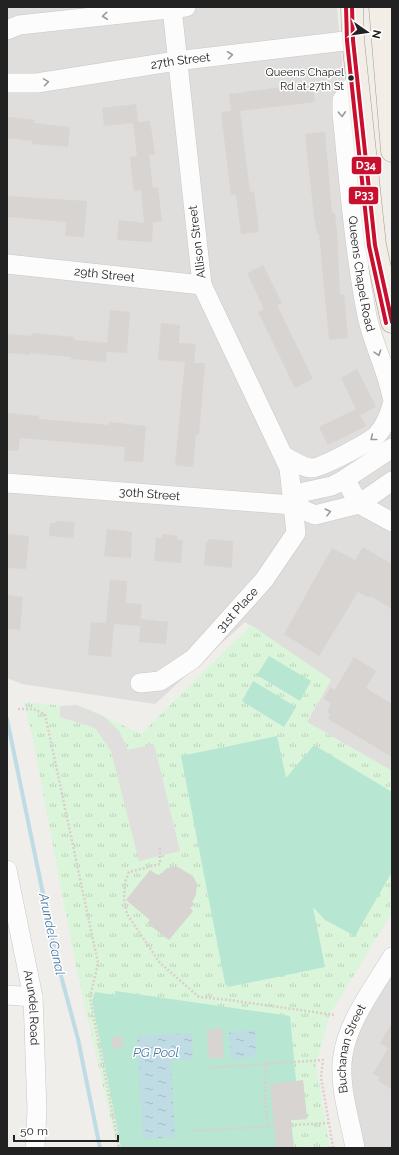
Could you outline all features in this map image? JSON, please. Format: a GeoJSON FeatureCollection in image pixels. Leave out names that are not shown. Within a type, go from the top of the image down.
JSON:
{"type":"FeatureCollection","features":[{"type":"Feature","properties":{"kind":"main road","name":"Queens Chapel Road"},"geometry":{"type":"LineString","coordinates":[[352,7],[353,40],[375,245],[392,322]]}},
{"type":"Feature","properties":{"kind":"main road"},"geometry":{"type":"LineString","coordinates":[[380,7],[392,151]]}},
{"type":"Feature","properties":{"kind":"street"},"geometry":{"type":"LineString","coordinates":[[7,30],[18,25],[179,8]]}},
{"type":"Feature","properties":{"kind":"street","name":"Allison Street"},"geometry":{"type":"LineString","coordinates":[[179,8],[176,62],[202,285],[289,468],[292,504]]}},
{"type":"Feature","properties":{"kind":"street","name":"27th Street"},"geometry":{"type":"LineString","coordinates":[[7,83],[37,83],[176,62],[353,40]]}},
{"type":"Feature","properties":{"kind":"street","name":"Queens Chapel Road"},"geometry":{"type":"LineString","coordinates":[[357,80],[342,100],[342,114],[355,238],[368,318],[390,385],[392,397]]}},
{"type":"Feature","properties":{"kind":"street","name":"29th Street"},"geometry":{"type":"LineString","coordinates":[[7,264],[202,285]]}},
{"type":"Feature","properties":{"kind":"street"},"geometry":{"type":"LineString","coordinates":[[284,456],[311,468],[320,466],[370,441],[378,434],[385,423],[392,406]]}},
{"type":"Feature","properties":{"kind":"street"},"geometry":{"type":"LineString","coordinates":[[292,504],[304,492],[332,486],[392,448]]}},
{"type":"Feature","properties":{"kind":"street"},"geometry":{"type":"LineString","coordinates":[[345,479],[359,504],[392,522]]}},
{"type":"Feature","properties":{"kind":"street","name":"30th Street"},"geometry":{"type":"LineString","coordinates":[[7,483],[292,504],[314,515],[359,504],[392,481]]}},
{"type":"Feature","properties":{"kind":"street","name":"31st Place"},"geometry":{"type":"LineString","coordinates":[[140,683],[160,681],[193,659],[264,580],[296,533],[292,504]]}},
{"type":"Feature","properties":{"kind":"street","name":"Arundel Road"},"geometry":{"type":"LineString","coordinates":[[7,870],[33,997],[37,1110],[35,1148]]}},
{"type":"Feature","properties":{"kind":"street","name":"Buchanan Street"},"geometry":{"type":"LineString","coordinates":[[355,1148],[343,1082],[342,1056],[345,1041],[351,1026],[392,957]]}},
{"type":"Feature","properties":{"kind":"street"},"geometry":{"type":"LineString","coordinates":[[7,995],[33,997]]}},
{"type":"Feature","properties":{"kind":"path"},"geometry":{"type":"LineString","coordinates":[[18,709],[33,709],[45,714],[98,963],[90,998],[119,1148]]}},
{"type":"Feature","properties":{"kind":"path"},"geometry":{"type":"LineString","coordinates":[[160,848],[160,864],[128,872],[125,882],[124,899],[127,914],[160,963],[199,997],[335,1015]]}},
{"type":"Feature","properties":{"kind":"path"},"geometry":{"type":"LineString","coordinates":[[208,1068],[323,1060],[321,1077],[333,1148],[326,1148]]}},
{"type":"Feature","properties":{"kind":"path"},"geometry":{"type":"LineString","coordinates":[[266,1064],[265,1105],[268,1126]]}},
{"type":"Feature","properties":{"kind":"path"},"geometry":{"type":"LineString","coordinates":[[291,1124],[329,1123]]}},
{"type":"Feature","properties":{"kind":"path"},"geometry":{"type":"LineString","coordinates":[[192,1131],[273,1126]]}},
{"type":"Feature","properties":{"kind":"shaded area"},"geometry":{"type":"Polygon","coordinates":[[[7,7],[337,7],[348,124],[372,302],[392,370],[392,771],[307,722],[331,680],[245,622],[155,704],[22,684],[7,678],[7,7]]]}},
{"type":"Feature","properties":{"kind":"shaded area"},"geometry":{"type":"Polygon","coordinates":[[[77,705],[103,716],[119,731],[128,750],[154,744],[180,851],[139,861],[111,751],[95,728],[60,717],[60,706],[77,705]]]}},
{"type":"Feature","properties":{"kind":"shaded area"},"geometry":{"type":"Polygon","coordinates":[[[392,971],[392,1148],[360,1148],[350,1090],[350,1047],[392,971]]]}},
{"type":"Feature","properties":{"kind":"green space"},"geometry":{"type":"Polygon","coordinates":[[[251,625],[331,680],[307,722],[392,771],[392,913],[330,1014],[316,1065],[330,1148],[117,1148],[75,962],[33,740],[24,702],[87,708],[141,734],[251,625]]]}},
{"type":"Feature","properties":{"kind":"green space"},"geometry":{"type":"Polygon","coordinates":[[[269,656],[311,681],[300,701],[257,675],[269,656]]]}},
{"type":"Feature","properties":{"kind":"green space"},"geometry":{"type":"Polygon","coordinates":[[[253,681],[296,707],[284,727],[242,701],[253,681]]]}},
{"type":"Feature","properties":{"kind":"green space"},"geometry":{"type":"Polygon","coordinates":[[[277,736],[286,778],[314,745],[392,792],[392,872],[355,936],[325,920],[313,907],[325,967],[228,987],[225,983],[181,756],[277,736]]]}},
{"type":"Feature","properties":{"kind":"green space","name":"PG Pool"},"geometry":{"type":"Polygon","coordinates":[[[115,991],[290,1016],[296,1081],[303,1081],[307,1119],[291,1120],[294,1148],[121,1148],[92,1001],[95,992],[115,995],[115,991]]]}},
{"type":"Feature","properties":{"kind":"water"},"geometry":{"type":"Polygon","coordinates":[[[255,1030],[256,1056],[231,1059],[229,1032],[255,1030]]]}},
{"type":"Feature","properties":{"kind":"water","name":"PG Pool"},"geometry":{"type":"Polygon","coordinates":[[[192,1033],[193,1059],[171,1060],[175,1137],[143,1139],[137,1036],[192,1033]]]}},
{"type":"Feature","properties":{"kind":"building"},"geometry":{"type":"Polygon","coordinates":[[[312,83],[315,102],[240,111],[250,192],[254,191],[259,232],[241,234],[236,195],[231,195],[221,112],[231,111],[229,94],[312,83]]]}},
{"type":"Feature","properties":{"kind":"building"},"geometry":{"type":"Polygon","coordinates":[[[136,104],[138,122],[150,121],[155,154],[149,155],[153,188],[158,187],[162,221],[149,223],[153,223],[152,242],[117,240],[119,220],[144,223],[141,190],[134,191],[130,157],[137,156],[133,123],[104,126],[102,108],[136,104]]]}},
{"type":"Feature","properties":{"kind":"building"},"geometry":{"type":"Polygon","coordinates":[[[7,117],[35,120],[34,123],[70,127],[68,147],[32,144],[33,141],[7,138],[7,117]]]}},
{"type":"Feature","properties":{"kind":"building"},"geometry":{"type":"Polygon","coordinates":[[[325,132],[332,213],[335,213],[337,233],[340,295],[344,294],[348,338],[329,340],[319,234],[317,234],[314,217],[305,134],[325,132]]]}},
{"type":"Feature","properties":{"kind":"building"},"geometry":{"type":"Polygon","coordinates":[[[7,196],[87,201],[84,237],[65,236],[66,222],[7,217],[7,196]]]}},
{"type":"Feature","properties":{"kind":"building"},"geometry":{"type":"Polygon","coordinates":[[[263,265],[282,303],[277,305],[313,379],[295,388],[258,312],[264,309],[247,273],[263,265]]]}},
{"type":"Feature","properties":{"kind":"building"},"geometry":{"type":"Polygon","coordinates":[[[110,310],[130,312],[127,353],[107,352],[106,362],[30,353],[30,355],[7,353],[7,334],[31,336],[32,333],[74,337],[74,340],[107,343],[110,310]]]}},
{"type":"Feature","properties":{"kind":"building"},"geometry":{"type":"Polygon","coordinates":[[[161,323],[180,325],[179,343],[196,344],[194,363],[205,363],[199,435],[196,435],[193,467],[175,465],[185,362],[158,360],[161,323]]]}},
{"type":"Feature","properties":{"kind":"building"},"geometry":{"type":"Polygon","coordinates":[[[357,369],[376,407],[360,415],[366,426],[328,445],[319,427],[356,409],[341,378],[357,369]]]}},
{"type":"Feature","properties":{"kind":"building"},"geometry":{"type":"Polygon","coordinates":[[[7,413],[39,416],[39,419],[109,425],[109,422],[146,426],[143,462],[124,461],[125,447],[20,438],[18,451],[7,450],[7,413]]]}},
{"type":"Feature","properties":{"kind":"building"},"geometry":{"type":"Polygon","coordinates":[[[56,521],[75,522],[73,538],[49,536],[50,523],[56,523],[56,521]]]}},
{"type":"Feature","properties":{"kind":"building"},"geometry":{"type":"Polygon","coordinates":[[[107,529],[132,532],[131,558],[104,556],[107,529]]]}},
{"type":"Feature","properties":{"kind":"building"},"geometry":{"type":"Polygon","coordinates":[[[7,534],[29,536],[26,569],[7,568],[7,534]]]}},
{"type":"Feature","properties":{"kind":"building"},"geometry":{"type":"Polygon","coordinates":[[[162,534],[178,536],[177,540],[183,540],[181,563],[154,561],[156,538],[162,538],[162,534]]]}},
{"type":"Feature","properties":{"kind":"building"},"geometry":{"type":"Polygon","coordinates":[[[208,539],[233,541],[232,568],[204,565],[206,542],[208,542],[208,539]]]}},
{"type":"Feature","properties":{"kind":"building"},"geometry":{"type":"Polygon","coordinates":[[[363,547],[392,564],[392,609],[374,598],[369,596],[369,598],[358,592],[319,656],[284,634],[332,548],[355,560],[363,547]]]}},
{"type":"Feature","properties":{"kind":"building"},"geometry":{"type":"Polygon","coordinates":[[[110,580],[127,581],[126,603],[142,604],[140,626],[114,624],[111,657],[88,655],[91,622],[106,623],[110,580]]]}},
{"type":"Feature","properties":{"kind":"building"},"geometry":{"type":"Polygon","coordinates":[[[7,595],[23,597],[20,630],[7,629],[7,595]]]}},
{"type":"Feature","properties":{"kind":"building"},"geometry":{"type":"Polygon","coordinates":[[[141,619],[168,622],[166,644],[139,642],[141,619]]]}},
{"type":"Feature","properties":{"kind":"building"},"geometry":{"type":"Polygon","coordinates":[[[354,657],[376,671],[366,688],[392,704],[392,757],[328,719],[330,714],[327,712],[331,703],[324,699],[330,688],[335,690],[354,657]]]}},
{"type":"Feature","properties":{"kind":"building"},"geometry":{"type":"Polygon","coordinates":[[[176,866],[193,876],[197,884],[196,895],[192,902],[195,904],[190,908],[193,911],[169,940],[147,923],[150,920],[126,900],[150,870],[159,876],[167,868],[176,866]]]}},
{"type":"Feature","properties":{"kind":"building"},"geometry":{"type":"Polygon","coordinates":[[[392,1023],[392,1089],[378,1081],[380,1077],[373,1074],[388,1048],[380,1043],[392,1023]]]}},
{"type":"Feature","properties":{"kind":"building"},"geometry":{"type":"Polygon","coordinates":[[[222,1028],[224,1058],[208,1058],[207,1030],[222,1028]]]}},
{"type":"Feature","properties":{"kind":"building"},"geometry":{"type":"Polygon","coordinates":[[[122,1035],[123,1047],[112,1048],[112,1038],[122,1035]]]}},
{"type":"Feature","properties":{"kind":"building"},"geometry":{"type":"Polygon","coordinates":[[[303,1080],[307,1119],[291,1120],[293,1148],[276,1148],[270,1084],[303,1080]]]}},
{"type":"Feature","properties":{"kind":"waterway","name":"Arundel Canal"},"geometry":{"type":"LineString","coordinates":[[7,719],[56,957],[78,1039],[100,1148]]}},
{"type":"Feature","properties":{"kind":"transit line","name":"P33"},"geometry":{"type":"LineString","coordinates":[[346,7],[347,41],[369,246],[386,323]]}},
{"type":"Feature","properties":{"kind":"transit line","name":"D34"},"geometry":{"type":"LineString","coordinates":[[352,7],[353,40],[375,245],[392,322]]}},
{"type":"Feature","properties":{"kind":"place","name":"Queens Chapel Rd at 27th St"},"geometry":{"type":"Point","coordinates":[351,78]}}]}
